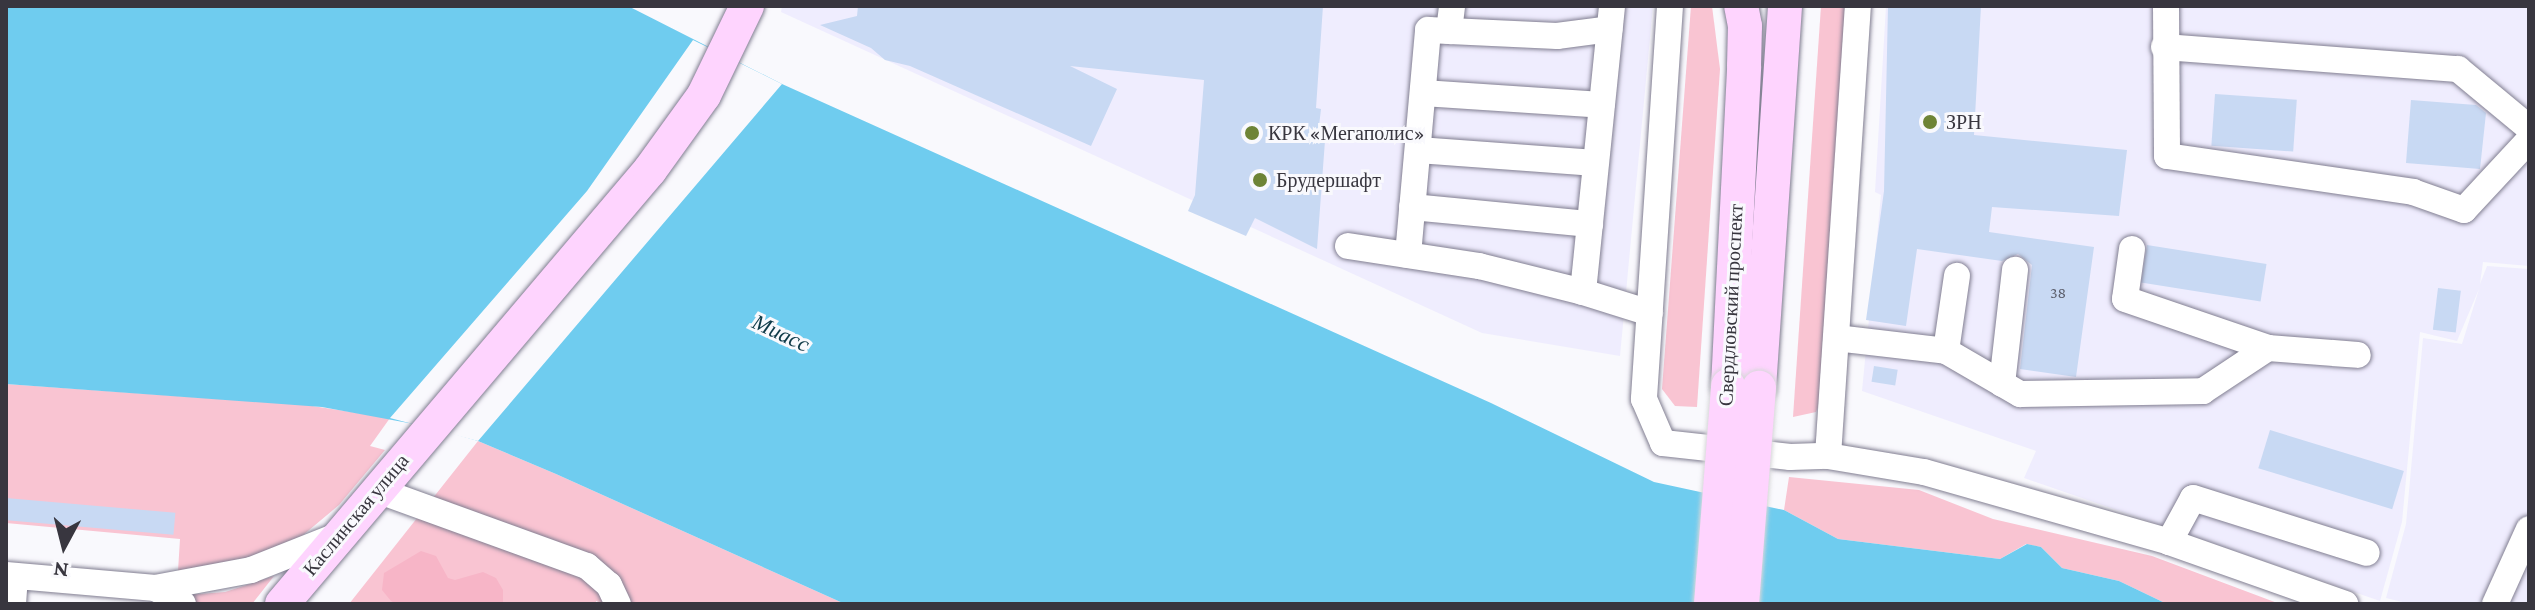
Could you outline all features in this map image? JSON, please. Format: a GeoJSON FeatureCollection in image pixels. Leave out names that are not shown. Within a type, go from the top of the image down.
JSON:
{"type":"FeatureCollection","features":[{"type":"Feature","properties":{"kind":"main road","name":"Каслинская улица"},"geometry":{"type":"LineString","coordinates":[[282,604],[650,170],[694,111],[726,54],[747,6]]}},
{"type":"Feature","properties":{"kind":"main road","name":"Свердловский проспект"},"geometry":{"type":"LineString","coordinates":[[1741,6],[1745,26],[1742,604]]}},
{"type":"Feature","properties":{"kind":"main road","name":"Свердловский проспект"},"geometry":{"type":"LineString","coordinates":[[1711,604],[1743,387],[1785,6]]}},
{"type":"Feature","properties":{"kind":"street"},"geometry":{"type":"LineString","coordinates":[[1670,6],[1644,399],[1663,443],[1790,457],[1828,456],[1924,472],[2169,542],[2345,604]]}},
{"type":"Feature","properties":{"kind":"street"},"geometry":{"type":"LineString","coordinates":[[1828,456],[1858,6]]}},
{"type":"Feature","properties":{"kind":"street"},"geometry":{"type":"LineString","coordinates":[[2166,6],[2167,156],[2413,192],[2464,210],[2529,140]]}},
{"type":"Feature","properties":{"kind":"street"},"geometry":{"type":"LineString","coordinates":[[1408,255],[1428,30],[1450,18],[1557,36],[1611,18],[1583,292]]}},
{"type":"Feature","properties":{"kind":"street"},"geometry":{"type":"LineString","coordinates":[[2164,47],[2458,69],[2529,128]]}},
{"type":"Feature","properties":{"kind":"street"},"geometry":{"type":"LineString","coordinates":[[1423,93],[1602,105]]}},
{"type":"Feature","properties":{"kind":"street"},"geometry":{"type":"LineString","coordinates":[[1418,150],[1596,163]]}},
{"type":"Feature","properties":{"kind":"street"},"geometry":{"type":"LineString","coordinates":[[1412,207],[1590,224]]}},
{"type":"Feature","properties":{"kind":"street"},"geometry":{"type":"LineString","coordinates":[[1348,246],[1479,266],[1583,292],[1650,313]]}},
{"type":"Feature","properties":{"kind":"street"},"geometry":{"type":"LineString","coordinates":[[2132,249],[2125,299],[2268,348],[2358,355]]}},
{"type":"Feature","properties":{"kind":"street"},"geometry":{"type":"LineString","coordinates":[[2002,384],[2015,270]]}},
{"type":"Feature","properties":{"kind":"street"},"geometry":{"type":"LineString","coordinates":[[1946,351],[1957,276]]}},
{"type":"Feature","properties":{"kind":"street"},"geometry":{"type":"LineString","coordinates":[[1836,338],[1946,351],[2020,394],[2203,391],[2268,348]]}},
{"type":"Feature","properties":{"kind":"street"},"geometry":{"type":"LineString","coordinates":[[377,490],[587,566],[609,585],[618,604]]}},
{"type":"Feature","properties":{"kind":"street"},"geometry":{"type":"LineString","coordinates":[[2169,542],[2193,498],[2367,553]]}},
{"type":"Feature","properties":{"kind":"street"},"geometry":{"type":"LineString","coordinates":[[2495,604],[2529,529]]}},
{"type":"Feature","properties":{"kind":"street"},"geometry":{"type":"LineString","coordinates":[[13,604],[11,575],[104,594],[155,588],[251,570],[337,536]]}},
{"type":"Feature","properties":{"kind":"street"},"geometry":{"type":"LineString","coordinates":[[155,588],[183,604]]}},
{"type":"Feature","properties":{"kind":"shaded area"},"geometry":{"type":"Polygon","coordinates":[[[782,6],[1653,6],[1620,356],[1482,333],[781,12],[782,6]]]}},
{"type":"Feature","properties":{"kind":"shaded area"},"geometry":{"type":"Polygon","coordinates":[[[1691,6],[1712,6],[1720,69],[1697,407],[1675,406],[1662,389],[1691,6]]]}},
{"type":"Feature","properties":{"kind":"shaded area"},"geometry":{"type":"Polygon","coordinates":[[[1821,6],[1852,6],[1822,397],[1816,412],[1793,417],[1821,6]]]}},
{"type":"Feature","properties":{"kind":"shaded area"},"geometry":{"type":"Polygon","coordinates":[[[1886,6],[2529,6],[2529,266],[2483,262],[2480,284],[2487,266],[2529,269],[2529,604],[2411,604],[2386,598],[2406,524],[2423,338],[2462,344],[2479,289],[2457,341],[2420,332],[2402,522],[2380,601],[2024,478],[2036,451],[1862,391],[1881,195],[1875,192],[1886,6]]]}},
{"type":"Feature","properties":{"kind":"shaded area"},"geometry":{"type":"Polygon","coordinates":[[[6,384],[306,405],[390,418],[370,446],[385,450],[339,505],[302,536],[267,554],[178,571],[180,539],[6,523],[6,384]]]}},
{"type":"Feature","properties":{"kind":"shaded area"},"geometry":{"type":"Polygon","coordinates":[[[478,441],[845,604],[603,604],[596,601],[596,604],[349,604],[478,441]]]}},
{"type":"Feature","properties":{"kind":"shaded area"},"geometry":{"type":"Polygon","coordinates":[[[1789,477],[1919,490],[1993,519],[2152,556],[2280,604],[2167,604],[2119,581],[2062,568],[2041,547],[2026,544],[2000,559],[1838,539],[1784,510],[1789,477]]]}},
{"type":"Feature","properties":{"kind":"shaded area"},"geometry":{"type":"Polygon","coordinates":[[[421,551],[436,556],[448,578],[455,580],[483,572],[496,578],[503,590],[503,603],[397,604],[391,601],[382,590],[384,573],[421,551]]]}},
{"type":"Feature","properties":{"kind":"shaded area"},"geometry":{"type":"Polygon","coordinates":[[[274,576],[252,604],[195,604],[186,595],[225,592],[274,576]]]}},
{"type":"Feature","properties":{"kind":"water","name":"Миасс"},"geometry":{"type":"Polygon","coordinates":[[[6,6],[628,6],[782,84],[1491,403],[1654,482],[1784,510],[1838,539],[2000,559],[2027,544],[2041,547],[2062,568],[2119,581],[2167,604],[845,604],[556,474],[478,441],[430,427],[322,407],[6,384],[6,6]]]}},
{"type":"Feature","properties":{"kind":"pier"},"geometry":{"type":"Polygon","coordinates":[[[693,40],[782,84],[478,441],[390,418],[587,191],[693,40]]]}},
{"type":"Feature","properties":{"kind":"building","name":"КРК «Мегаполис»"},"geometry":{"type":"Polygon","coordinates":[[[858,6],[1323,6],[1316,108],[1321,109],[1319,126],[1326,127],[1317,249],[1255,218],[1246,236],[1188,211],[1195,195],[1204,80],[1070,66],[1117,89],[1091,146],[910,66],[885,60],[871,48],[820,25],[857,16],[858,6]]]}},
{"type":"Feature","properties":{"kind":"building","name":"ЗРН"},"geometry":{"type":"Polygon","coordinates":[[[1888,6],[1981,6],[1974,135],[2127,150],[2119,216],[1992,207],[1989,232],[2094,247],[2076,377],[2020,369],[2032,265],[2018,254],[2002,261],[1917,249],[1906,326],[1866,320],[1884,191],[1888,6]]]}},
{"type":"Feature","properties":{"kind":"building"},"geometry":{"type":"Polygon","coordinates":[[[2215,94],[2297,100],[2293,152],[2211,146],[2215,94]]]}},
{"type":"Feature","properties":{"kind":"building"},"geometry":{"type":"Polygon","coordinates":[[[2411,100],[2476,105],[2486,113],[2480,169],[2406,163],[2411,100]]]}},
{"type":"Feature","properties":{"kind":"building"},"geometry":{"type":"Polygon","coordinates":[[[2147,245],[2267,264],[2261,301],[2141,283],[2147,245]]]}},
{"type":"Feature","properties":{"kind":"building"},"geometry":{"type":"Polygon","coordinates":[[[2438,288],[2461,291],[2456,332],[2433,330],[2438,288]]]}},
{"type":"Feature","properties":{"kind":"building"},"geometry":{"type":"Polygon","coordinates":[[[1874,366],[1898,370],[1895,386],[1871,382],[1874,366]]]}},
{"type":"Feature","properties":{"kind":"building"},"geometry":{"type":"Polygon","coordinates":[[[2270,430],[2404,471],[2392,509],[2258,468],[2270,430]]]}},
{"type":"Feature","properties":{"kind":"building"},"geometry":{"type":"Polygon","coordinates":[[[6,498],[175,513],[173,535],[6,520],[6,498]]]}},
{"type":"Feature","properties":{"kind":"place","name":"ЗРН"},"geometry":{"type":"Point","coordinates":[1930,122]}},
{"type":"Feature","properties":{"kind":"place","name":"КРК «Мегаполис»"},"geometry":{"type":"Point","coordinates":[1252,133]}},
{"type":"Feature","properties":{"kind":"place","name":"Брудершафт"},"geometry":{"type":"Point","coordinates":[1260,180]}}]}
